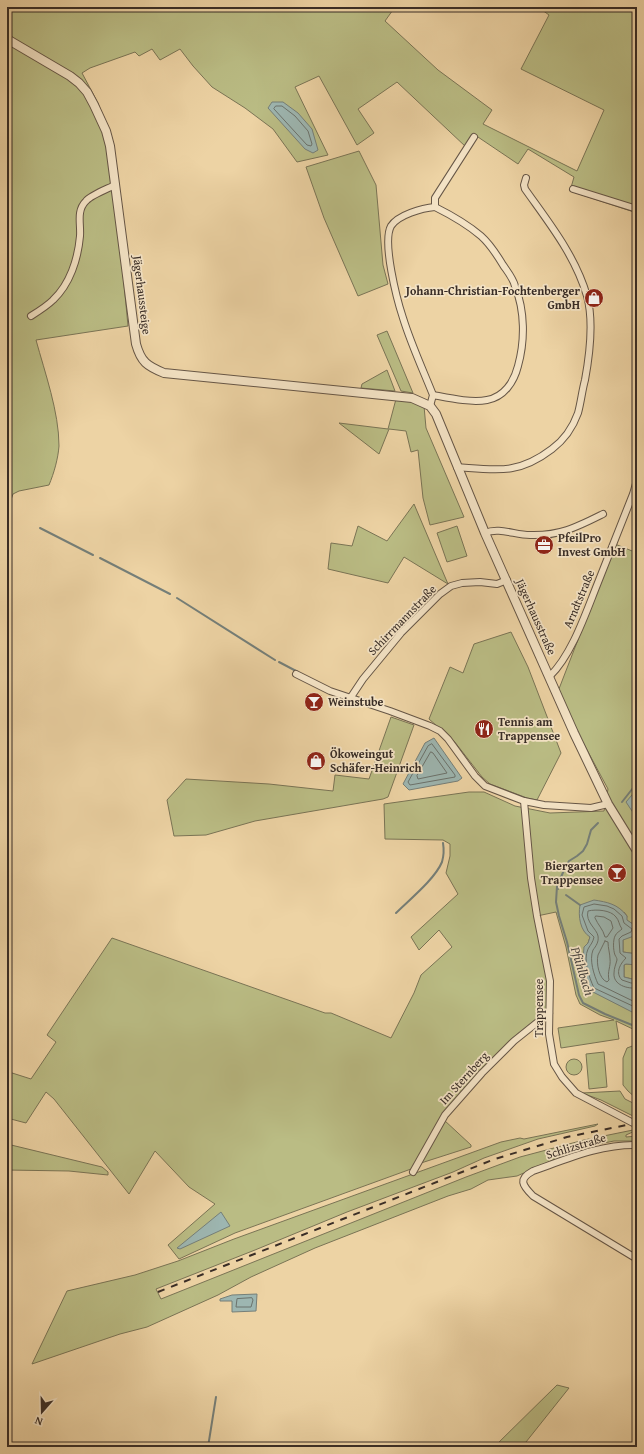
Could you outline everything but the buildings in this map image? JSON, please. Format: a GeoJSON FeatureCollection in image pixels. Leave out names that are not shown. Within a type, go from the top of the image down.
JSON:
{"type":"FeatureCollection","features":[{"type":"Feature","properties":{"kind":"street","name":"Jägerhaussteige"},"geometry":{"type":"LineString","coordinates":[[7,39],[70,76],[87,92],[106,131],[110,146],[136,344],[139,354],[144,362],[152,368],[164,373],[412,398],[430,406]]}},
{"type":"Feature","properties":{"kind":"street"},"geometry":{"type":"LineString","coordinates":[[435,207],[435,198],[474,137]]}},
{"type":"Feature","properties":{"kind":"street"},"geometry":{"type":"LineString","coordinates":[[458,468],[507,469],[532,463],[557,445],[566,436],[578,412],[587,369],[591,328],[587,297],[568,251],[555,230],[525,189],[524,185],[526,178]]}},
{"type":"Feature","properties":{"kind":"street"},"geometry":{"type":"LineString","coordinates":[[31,316],[54,300],[68,280],[74,267],[78,250],[80,235],[79,221],[82,206],[86,200],[115,185]]}},
{"type":"Feature","properties":{"kind":"street"},"geometry":{"type":"LineString","coordinates":[[573,189],[637,209]]}},
{"type":"Feature","properties":{"kind":"street"},"geometry":{"type":"LineString","coordinates":[[430,406],[433,395],[403,318],[392,272],[387,242],[389,231],[396,220],[416,211],[435,207],[454,217],[481,236],[495,253],[515,285],[521,307],[523,326],[519,361],[516,372],[511,385],[499,396],[487,400],[458,400],[433,395]]}},
{"type":"Feature","properties":{"kind":"street","name":"Jägerhausstraße"},"geometry":{"type":"LineString","coordinates":[[430,406],[439,420],[485,533],[550,676],[574,733],[608,804],[637,851]]}},
{"type":"Feature","properties":{"kind":"street","name":"Arndtstraße"},"geometry":{"type":"LineString","coordinates":[[550,676],[559,667],[566,656],[587,611],[633,494],[637,480]]}},
{"type":"Feature","properties":{"kind":"street"},"geometry":{"type":"LineString","coordinates":[[485,533],[493,530],[529,535],[563,533],[603,514]]}},
{"type":"Feature","properties":{"kind":"street","name":"Schirrmannstraße"},"geometry":{"type":"LineString","coordinates":[[351,697],[363,679],[401,633],[440,594],[451,586],[462,583],[480,582],[497,584],[507,580]]}},
{"type":"Feature","properties":{"kind":"street"},"geometry":{"type":"LineString","coordinates":[[296,674],[330,691],[351,697],[440,731],[448,739],[475,776],[485,786],[524,801],[544,805],[591,808],[608,804]]}},
{"type":"Feature","properties":{"kind":"street","name":"Trappensee"},"geometry":{"type":"LineString","coordinates":[[524,801],[531,878],[550,981],[549,1034],[552,1055],[557,1070],[568,1085],[582,1096],[637,1125]]}},
{"type":"Feature","properties":{"kind":"street","name":"Im Sternberg"},"geometry":{"type":"LineString","coordinates":[[413,1172],[445,1115],[482,1072],[514,1041],[549,1013]]}},
{"type":"Feature","properties":{"kind":"street","name":"Schlizstraße"},"geometry":{"type":"LineString","coordinates":[[637,1145],[613,1146],[595,1150],[533,1171],[527,1174],[523,1182],[524,1187],[533,1196],[637,1258]]}},
{"type":"Feature","properties":{"kind":"green space"},"geometry":{"type":"Polygon","coordinates":[[[7,7],[395,7],[385,21],[438,70],[492,110],[483,124],[577,171],[604,110],[521,69],[549,15],[538,7],[637,7],[637,213],[570,191],[574,177],[528,149],[518,164],[475,135],[466,147],[397,82],[358,109],[374,133],[357,145],[319,76],[295,87],[328,155],[297,162],[273,129],[245,108],[212,87],[180,49],[160,60],[152,49],[139,56],[135,52],[90,68],[82,73],[98,103],[110,136],[128,326],[36,340],[57,420],[59,446],[58,456],[49,485],[19,491],[13,494],[7,511],[7,7]]]}},
{"type":"Feature","properties":{"kind":"green space"},"geometry":{"type":"Polygon","coordinates":[[[359,151],[376,185],[383,265],[388,284],[358,296],[324,218],[306,167],[359,151]]]}},
{"type":"Feature","properties":{"kind":"green space"},"geometry":{"type":"Polygon","coordinates":[[[387,331],[413,393],[401,391],[377,335],[387,331]]]}},
{"type":"Feature","properties":{"kind":"green space"},"geometry":{"type":"Polygon","coordinates":[[[387,370],[395,391],[361,388],[362,384],[387,370]]]}},
{"type":"Feature","properties":{"kind":"green space"},"geometry":{"type":"Polygon","coordinates":[[[396,399],[410,400],[424,406],[426,428],[464,517],[430,525],[423,498],[418,450],[411,452],[406,431],[389,429],[379,454],[339,423],[388,429],[396,399]]]}},
{"type":"Feature","properties":{"kind":"green space"},"geometry":{"type":"Polygon","coordinates":[[[414,504],[448,584],[404,557],[388,583],[328,569],[331,543],[352,546],[358,526],[387,541],[414,504]]]}},
{"type":"Feature","properties":{"kind":"green space"},"geometry":{"type":"Polygon","coordinates":[[[457,526],[467,556],[447,562],[437,533],[457,526]]]}},
{"type":"Feature","properties":{"kind":"green space"},"geometry":{"type":"Polygon","coordinates":[[[615,544],[637,553],[637,954],[623,952],[623,939],[635,925],[626,920],[627,916],[624,912],[590,937],[588,943],[584,947],[634,1013],[637,1012],[637,1031],[616,1021],[619,1039],[561,1048],[558,1028],[614,1020],[600,1015],[580,1004],[576,995],[566,947],[556,912],[537,916],[549,972],[547,1019],[533,1027],[519,1038],[479,1079],[444,1120],[471,1145],[471,1147],[421,1163],[411,1169],[235,1233],[179,1259],[168,1245],[215,1204],[189,1187],[155,1151],[129,1194],[54,1099],[46,1092],[26,1123],[7,1118],[7,1076],[9,1072],[31,1079],[56,1042],[47,1035],[112,938],[325,1013],[331,1013],[391,1038],[414,993],[421,975],[452,947],[439,930],[419,950],[411,937],[458,894],[446,873],[450,856],[450,844],[443,840],[385,839],[384,804],[469,792],[484,792],[515,806],[550,813],[604,811],[608,789],[557,694],[615,544]]]}},
{"type":"Feature","properties":{"kind":"green space"},"geometry":{"type":"Polygon","coordinates":[[[511,632],[528,667],[561,753],[537,800],[527,798],[490,784],[482,777],[454,741],[429,719],[450,667],[463,673],[474,644],[511,632]]]}},
{"type":"Feature","properties":{"kind":"green space"},"geometry":{"type":"Polygon","coordinates":[[[391,717],[414,725],[388,797],[255,821],[206,835],[174,836],[167,800],[186,779],[269,784],[333,791],[335,775],[369,779],[391,717]]]}},
{"type":"Feature","properties":{"kind":"green space"},"geometry":{"type":"Polygon","coordinates":[[[624,965],[637,965],[637,979],[624,977],[624,965]]]}},
{"type":"Feature","properties":{"kind":"green space"},"geometry":{"type":"Polygon","coordinates":[[[637,1045],[637,1099],[623,1085],[623,1058],[627,1048],[637,1045]]]}},
{"type":"Feature","properties":{"kind":"green space"},"geometry":{"type":"Polygon","coordinates":[[[604,1052],[607,1087],[589,1089],[586,1054],[604,1052]]]}},
{"type":"Feature","properties":{"kind":"green space"},"geometry":{"type":"Polygon","coordinates":[[[574,1059],[580,1061],[582,1067],[580,1073],[574,1075],[568,1073],[566,1067],[568,1061],[574,1059]]]}},
{"type":"Feature","properties":{"kind":"green space"},"geometry":{"type":"Polygon","coordinates":[[[620,1091],[625,1099],[637,1105],[637,1116],[633,1116],[601,1100],[582,1093],[620,1091]]]}},
{"type":"Feature","properties":{"kind":"green space"},"geometry":{"type":"Polygon","coordinates":[[[598,1124],[595,1126],[538,1139],[484,1158],[453,1172],[347,1212],[156,1289],[161,1299],[466,1177],[520,1157],[584,1140],[633,1130],[635,1131],[626,1135],[626,1137],[637,1136],[637,1141],[614,1141],[599,1144],[555,1159],[517,1176],[488,1180],[471,1189],[448,1196],[315,1248],[251,1277],[218,1295],[147,1327],[120,1334],[32,1364],[67,1291],[135,1275],[178,1261],[234,1239],[501,1142],[520,1138],[524,1139],[598,1124]]]}},
{"type":"Feature","properties":{"kind":"green space"},"geometry":{"type":"Polygon","coordinates":[[[7,1144],[102,1167],[108,1172],[108,1175],[69,1171],[7,1170],[7,1144]]]}},
{"type":"Feature","properties":{"kind":"green space"},"geometry":{"type":"Polygon","coordinates":[[[557,1385],[569,1388],[522,1447],[494,1447],[557,1385]]]}},
{"type":"Feature","properties":{"kind":"water"},"geometry":{"type":"Polygon","coordinates":[[[272,102],[283,102],[298,113],[312,129],[318,150],[313,153],[305,149],[268,108],[272,102]]]}},
{"type":"Feature","properties":{"kind":"water"},"geometry":{"type":"Polygon","coordinates":[[[434,738],[462,778],[458,781],[409,790],[403,784],[425,743],[434,738]]]}},
{"type":"Feature","properties":{"kind":"water"},"geometry":{"type":"Polygon","coordinates":[[[637,789],[637,811],[634,814],[626,802],[637,789]]]}},
{"type":"Feature","properties":{"kind":"water"},"geometry":{"type":"Polygon","coordinates":[[[594,900],[616,906],[624,912],[627,916],[627,920],[637,927],[634,936],[623,940],[623,952],[637,954],[637,965],[624,965],[624,977],[637,979],[637,1012],[634,1013],[591,991],[585,978],[583,960],[584,947],[588,943],[590,937],[584,931],[580,923],[579,909],[580,905],[594,900]]]}},
{"type":"Feature","properties":{"kind":"water"},"geometry":{"type":"Polygon","coordinates":[[[221,1212],[230,1226],[180,1249],[177,1248],[221,1212]]]}},
{"type":"Feature","properties":{"kind":"water"},"geometry":{"type":"Polygon","coordinates":[[[257,1294],[256,1311],[232,1312],[232,1301],[220,1301],[220,1299],[232,1295],[257,1294]]]}},
{"type":"Feature","properties":{"kind":"waterway"},"geometry":{"type":"LineString","coordinates":[[40,528],[93,555]]}},
{"type":"Feature","properties":{"kind":"waterway"},"geometry":{"type":"LineString","coordinates":[[100,558],[170,594]]}},
{"type":"Feature","properties":{"kind":"waterway"},"geometry":{"type":"LineString","coordinates":[[177,598],[275,660]]}},
{"type":"Feature","properties":{"kind":"waterway"},"geometry":{"type":"LineString","coordinates":[[279,662],[298,672]]}},
{"type":"Feature","properties":{"kind":"waterway"},"geometry":{"type":"LineString","coordinates":[[622,802],[633,788],[637,780]]}},
{"type":"Feature","properties":{"kind":"waterway"},"geometry":{"type":"LineString","coordinates":[[558,889],[557,886],[569,861],[583,851],[587,844],[591,830],[598,823]]}},
{"type":"Feature","properties":{"kind":"waterway"},"geometry":{"type":"LineString","coordinates":[[396,913],[428,882],[439,869],[443,857],[443,843]]}},
{"type":"Feature","properties":{"kind":"waterway","name":"Pfühlbach"},"geometry":{"type":"LineString","coordinates":[[557,886],[556,902],[559,916],[567,942],[579,995],[583,1003],[637,1027]]}},
{"type":"Feature","properties":{"kind":"waterway"},"geometry":{"type":"LineString","coordinates":[[566,895],[580,905]]}},
{"type":"Feature","properties":{"kind":"waterway"},"geometry":{"type":"LineString","coordinates":[[208,1447],[216,1397]]}},
{"type":"Feature","properties":{"kind":"railway"},"geometry":{"type":"LineString","coordinates":[[158,1292],[495,1159],[567,1137],[637,1123]]}},
{"type":"Feature","properties":{"kind":"place","name":"Johann-Christian-Fochtenberger GmbH"},"geometry":{"type":"Point","coordinates":[594,298]}},
{"type":"Feature","properties":{"kind":"place","name":"PfeilPro Invest GmbH"},"geometry":{"type":"Point","coordinates":[544,545]}},
{"type":"Feature","properties":{"kind":"place","name":"Weinstube"},"geometry":{"type":"Point","coordinates":[314,702]}},
{"type":"Feature","properties":{"kind":"place","name":"Tennis am Trappensee"},"geometry":{"type":"Point","coordinates":[484,729]}},
{"type":"Feature","properties":{"kind":"place","name":"Ökoweingut Schäfer-Heinrich"},"geometry":{"type":"Point","coordinates":[316,761]}},
{"type":"Feature","properties":{"kind":"place","name":"Biergarten Trappensee"},"geometry":{"type":"Point","coordinates":[617,873]}}]}
